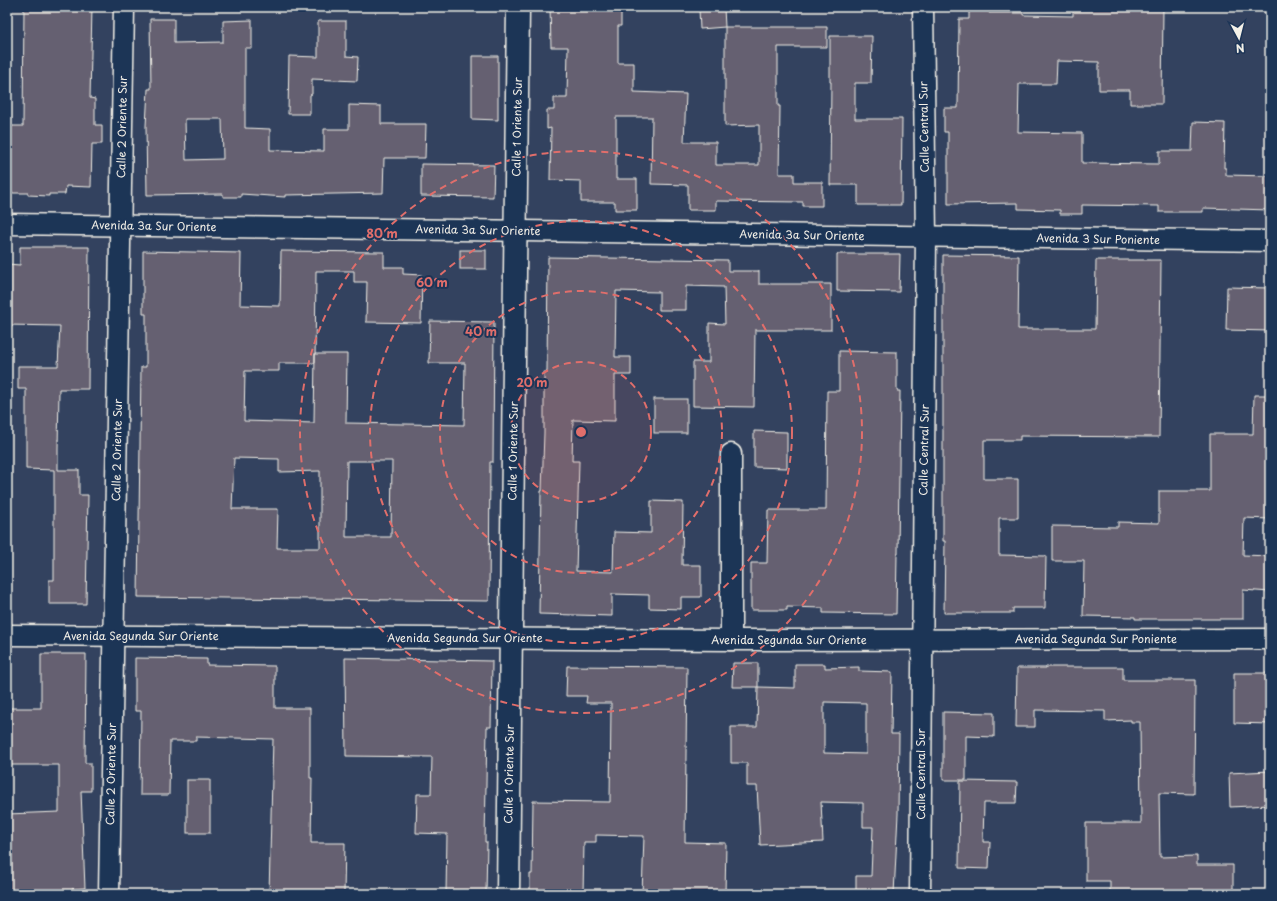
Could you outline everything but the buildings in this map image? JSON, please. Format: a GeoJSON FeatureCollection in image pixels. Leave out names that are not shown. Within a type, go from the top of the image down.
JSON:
{"type":"FeatureCollection","features":[{"type":"Feature","properties":{"kind":"street","name":"Calle 2 Oriente Sur"},"geometry":{"type":"LineString","coordinates":[[109,894],[124,7]]}},
{"type":"Feature","properties":{"kind":"street","name":"Calle 1 Oriente Sur"},"geometry":{"type":"LineString","coordinates":[[508,894],[518,7]]}},
{"type":"Feature","properties":{"kind":"street","name":"Calle Central Sur"},"geometry":{"type":"LineString","coordinates":[[920,894],[926,237],[922,7]]}},
{"type":"Feature","properties":{"kind":"street","name":"Avenida 3a Sur Oriente"},"geometry":{"type":"LineString","coordinates":[[7,224],[926,237]]}},
{"type":"Feature","properties":{"kind":"street","name":"Avenida 3 Sur Poniente"},"geometry":{"type":"LineString","coordinates":[[926,237],[1270,241]]}},
{"type":"Feature","properties":{"kind":"street"},"geometry":{"type":"LineString","coordinates":[[731,454],[731,640]]}},
{"type":"Feature","properties":{"kind":"street","name":"Avenida Segunda Sur Oriente"},"geometry":{"type":"LineString","coordinates":[[7,635],[511,639],[922,640]]}},
{"type":"Feature","properties":{"kind":"street","name":"Avenida Segunda Sur Poniente"},"geometry":{"type":"LineString","coordinates":[[922,640],[1270,639]]}}]}
